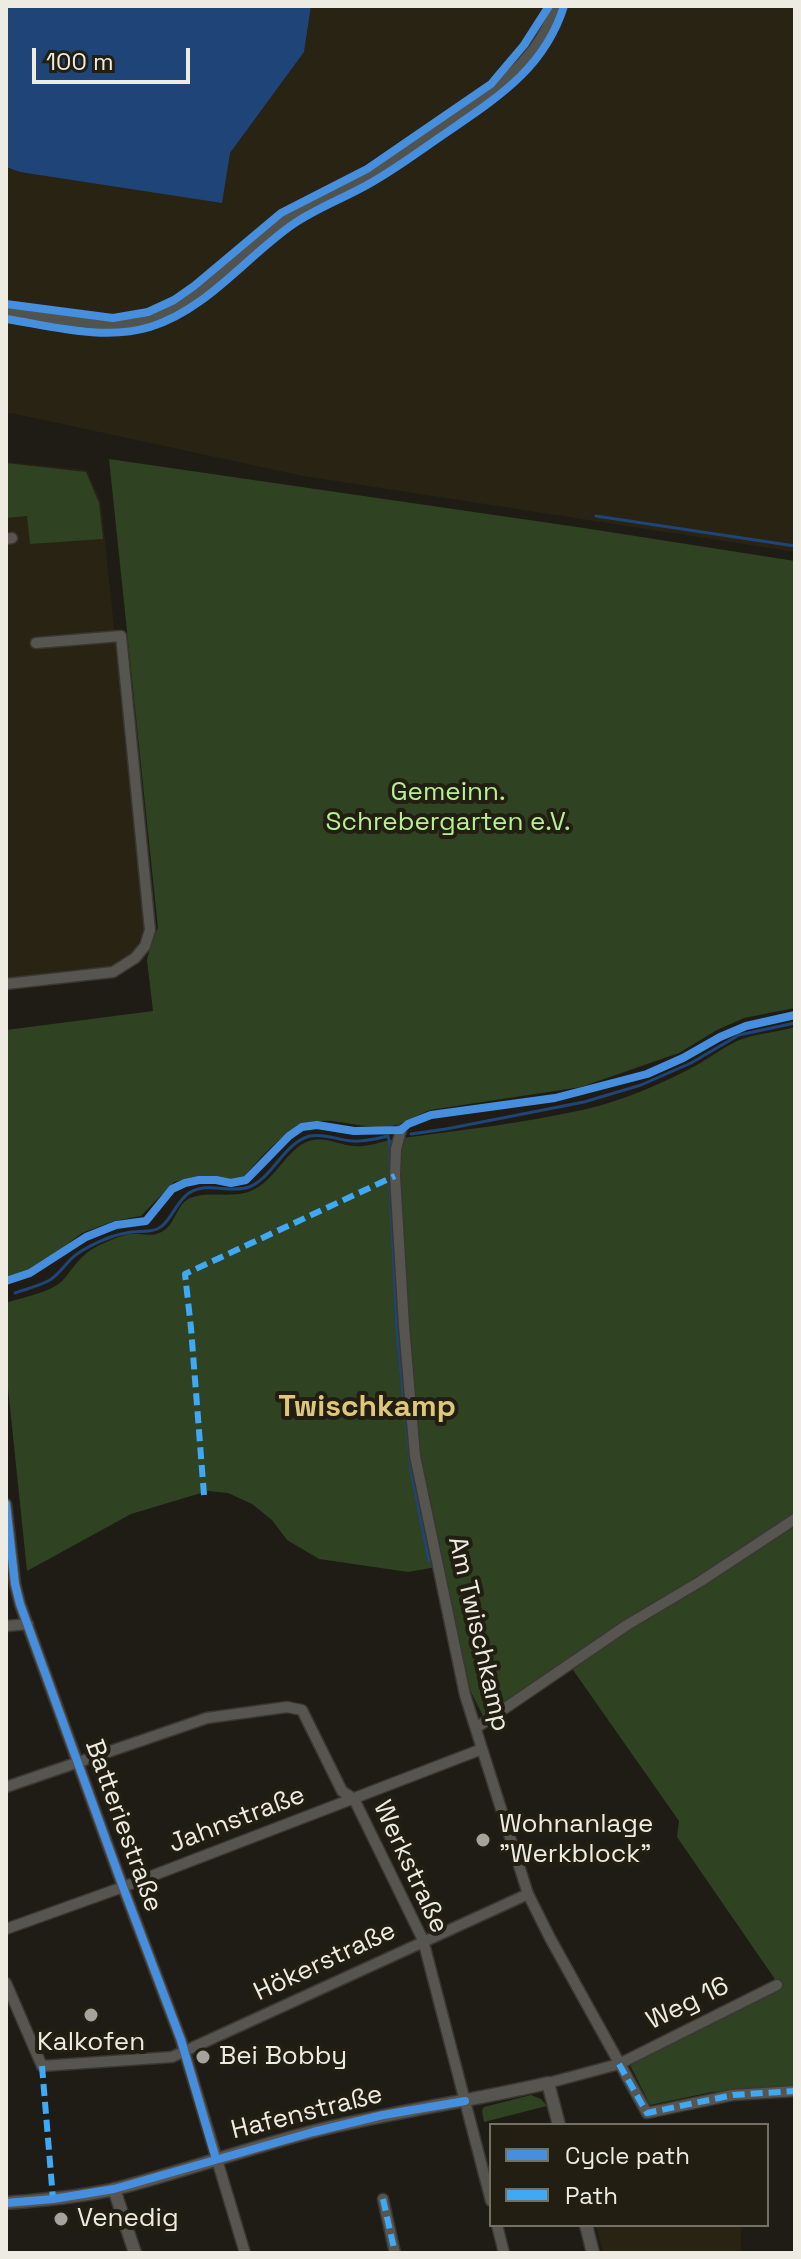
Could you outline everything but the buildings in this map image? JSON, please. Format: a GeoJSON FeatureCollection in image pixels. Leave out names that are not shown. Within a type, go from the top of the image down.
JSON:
{"type":"FeatureCollection","features":[{"type":"Feature","properties":{"kind":"main road"},"geometry":{"type":"LineString","coordinates":[[6,311],[113,326],[149,319],[177,306],[287,219],[371,174],[490,93],[533,53],[549,28],[557,6]]}},
{"type":"Feature","properties":{"kind":"street"},"geometry":{"type":"LineString","coordinates":[[6,984],[113,972],[135,958],[145,946],[150,930],[121,636],[36,643]]}},
{"type":"Feature","properties":{"kind":"street","name":"Am Twischkamp"},"geometry":{"type":"LineString","coordinates":[[401,1130],[396,1149],[395,1176],[415,1456],[465,1695],[528,1894],[647,2113],[733,2095],[795,2091]]}},
{"type":"Feature","properties":{"kind":"street","name":"Batteriestraße"},"geometry":{"type":"LineString","coordinates":[[6,1504],[15,1584],[185,2051],[245,2253]]}},
{"type":"Feature","properties":{"kind":"street"},"geometry":{"type":"LineString","coordinates":[[476,1728],[627,1625],[795,1519]]}},
{"type":"Feature","properties":{"kind":"street"},"geometry":{"type":"LineString","coordinates":[[6,1626],[28,1624]]}},
{"type":"Feature","properties":{"kind":"street","name":"Werkstraße"},"geometry":{"type":"LineString","coordinates":[[77,1761],[207,1718],[287,1707],[302,1710],[342,1791],[354,1799],[423,1940],[489,2193]]}},
{"type":"Feature","properties":{"kind":"street","name":"Jahnstraße"},"geometry":{"type":"LineString","coordinates":[[6,1929],[482,1749]]}},
{"type":"Feature","properties":{"kind":"street"},"geometry":{"type":"LineString","coordinates":[[6,1787],[77,1761]]}},
{"type":"Feature","properties":{"kind":"street","name":"Hökerstraße"},"geometry":{"type":"LineString","coordinates":[[6,1983],[42,2066],[172,2057],[528,1894]]}},
{"type":"Feature","properties":{"kind":"street","name":"Weg 16"},"geometry":{"type":"LineString","coordinates":[[619,2064],[777,1985]]}},
{"type":"Feature","properties":{"kind":"street","name":"Hafenstraße"},"geometry":{"type":"LineString","coordinates":[[6,2203],[114,2189],[298,2136],[383,2115],[548,2083],[619,2064]]}},
{"type":"Feature","properties":{"kind":"street"},"geometry":{"type":"LineString","coordinates":[[548,2083],[558,2123]]}},
{"type":"Feature","properties":{"kind":"street"},"geometry":{"type":"LineString","coordinates":[[114,2189],[135,2253]]}},
{"type":"Feature","properties":{"kind":"street"},"geometry":{"type":"LineString","coordinates":[[383,2199],[395,2253]]}},
{"type":"Feature","properties":{"kind":"street"},"geometry":{"type":"LineString","coordinates":[[498,2227],[504,2253]]}},
{"type":"Feature","properties":{"kind":"street"},"geometry":{"type":"LineString","coordinates":[[586,2227],[593,2253]]}},
{"type":"Feature","properties":{"kind":"shaded area"},"geometry":{"type":"Polygon","coordinates":[[[311,6],[542,6],[536,23],[522,45],[483,86],[357,170],[283,211],[257,236],[263,253],[294,227],[392,174],[502,99],[534,68],[558,32],[566,6],[795,6],[795,552],[303,476],[6,414],[6,167],[20,172],[230,153],[304,52],[311,6]]]}},
{"type":"Feature","properties":{"kind":"shaded area"},"geometry":{"type":"Polygon","coordinates":[[[6,462],[87,470],[101,502],[145,926],[135,952],[112,967],[6,978],[6,462]]]}},
{"type":"Feature","properties":{"kind":"shaded area"},"geometry":{"type":"Polygon","coordinates":[[[596,2227],[741,2227],[741,2253],[603,2253],[596,2227]]]}},
{"type":"Feature","properties":{"kind":"green space","name":"Gemeinn. Schrebergarten e.V."},"geometry":{"type":"Polygon","coordinates":[[[109,459],[795,561],[795,1008],[744,1018],[679,1053],[581,1087],[430,1110],[388,1126],[333,1121],[306,1125],[282,1138],[242,1179],[230,1181],[198,1176],[174,1182],[141,1216],[114,1221],[82,1233],[35,1269],[6,1277],[6,1030],[153,1011],[147,960],[158,928],[109,459]]]}},
{"type":"Feature","properties":{"kind":"green space"},"geometry":{"type":"Polygon","coordinates":[[[6,463],[86,472],[99,503],[103,539],[30,544],[27,516],[6,518],[6,463]]]}},
{"type":"Feature","properties":{"kind":"green space"},"geometry":{"type":"Polygon","coordinates":[[[795,1027],[795,2087],[712,2092],[650,2105],[630,2065],[781,1988],[677,1837],[679,1821],[566,1660],[483,1716],[470,1690],[442,1566],[408,1572],[319,1559],[287,1540],[272,1520],[252,1504],[228,1493],[208,1491],[131,1514],[27,1571],[6,1369],[6,1303],[57,1285],[85,1254],[108,1241],[130,1234],[152,1235],[165,1230],[190,1198],[239,1194],[255,1189],[295,1150],[309,1141],[367,1145],[582,1110],[655,1086],[742,1039],[795,1027]]]}},
{"type":"Feature","properties":{"kind":"green space"},"geometry":{"type":"Polygon","coordinates":[[[531,2095],[547,2106],[484,2122],[484,2107],[531,2095]]]}},
{"type":"Feature","properties":{"kind":"water"},"geometry":{"type":"Polygon","coordinates":[[[6,6],[311,6],[304,52],[230,153],[222,203],[20,172],[6,167],[6,6]]]}},
{"type":"Feature","properties":{"kind":"waterway"},"geometry":{"type":"LineString","coordinates":[[596,516],[795,546]]}},
{"type":"Feature","properties":{"kind":"waterway"},"geometry":{"type":"LineString","coordinates":[[411,1134],[584,1102],[641,1085],[691,1063],[739,1035],[795,1023]]}},
{"type":"Feature","properties":{"kind":"waterway"},"geometry":{"type":"LineString","coordinates":[[15,1293],[50,1280],[78,1253],[103,1240],[123,1233],[158,1228],[189,1193],[204,1188],[249,1187],[265,1176],[293,1146],[310,1136],[361,1141],[388,1136],[397,1332],[411,1471],[429,1561]]}},
{"type":"Feature","properties":{"kind":"marked path"},"geometry":{"type":"LineString","coordinates":[[204,1495],[185,1274],[395,1176]]}},
{"type":"Feature","properties":{"kind":"marked path"},"geometry":{"type":"LineString","coordinates":[[619,2064],[647,2113],[733,2095],[795,2091]]}},
{"type":"Feature","properties":{"kind":"marked path"},"geometry":{"type":"LineString","coordinates":[[42,2066],[53,2199]]}},
{"type":"Feature","properties":{"kind":"marked path"},"geometry":{"type":"LineString","coordinates":[[383,2199],[395,2253]]}},
{"type":"Feature","properties":{"kind":"cycle path"},"geometry":{"type":"LineString","coordinates":[[6,304],[113,318],[148,312],[174,300],[281,213],[367,169],[491,84],[524,45],[549,6]]}},
{"type":"Feature","properties":{"kind":"cycle path"},"geometry":{"type":"LineString","coordinates":[[6,319],[78,331],[115,333],[150,327],[189,309],[292,225],[386,174],[499,95],[516,81],[544,48],[564,6]]}},
{"type":"Feature","properties":{"kind":"cycle path"},"geometry":{"type":"LineString","coordinates":[[6,1281],[30,1273],[86,1237],[116,1225],[146,1221],[172,1189],[185,1183],[246,1180],[302,1127],[317,1125],[354,1131],[401,1130],[431,1115],[555,1098],[647,1074],[746,1026],[795,1015]]}},
{"type":"Feature","properties":{"kind":"cycle path"},"geometry":{"type":"LineString","coordinates":[[6,1504],[20,1604],[181,2040],[216,2159]]}},
{"type":"Feature","properties":{"kind":"cycle path"},"geometry":{"type":"LineString","coordinates":[[6,2203],[114,2189],[313,2132],[383,2115],[465,2101]]}},
{"type":"Feature","properties":{"kind":"place","name":"Wohnanlage \"Werkblock\""},"geometry":{"type":"Point","coordinates":[483,1840]}},
{"type":"Feature","properties":{"kind":"place","name":"Kalkofen"},"geometry":{"type":"Point","coordinates":[91,2015]}},
{"type":"Feature","properties":{"kind":"place","name":"Bei Bobby"},"geometry":{"type":"Point","coordinates":[203,2057]}},
{"type":"Feature","properties":{"kind":"place","name":"Venedig"},"geometry":{"type":"Point","coordinates":[61,2219]}},
{"type":"Feature","properties":{"kind":"district","name":"Twischkamp"},"geometry":{"type":"Point","coordinates":[367,1408]}}]}
